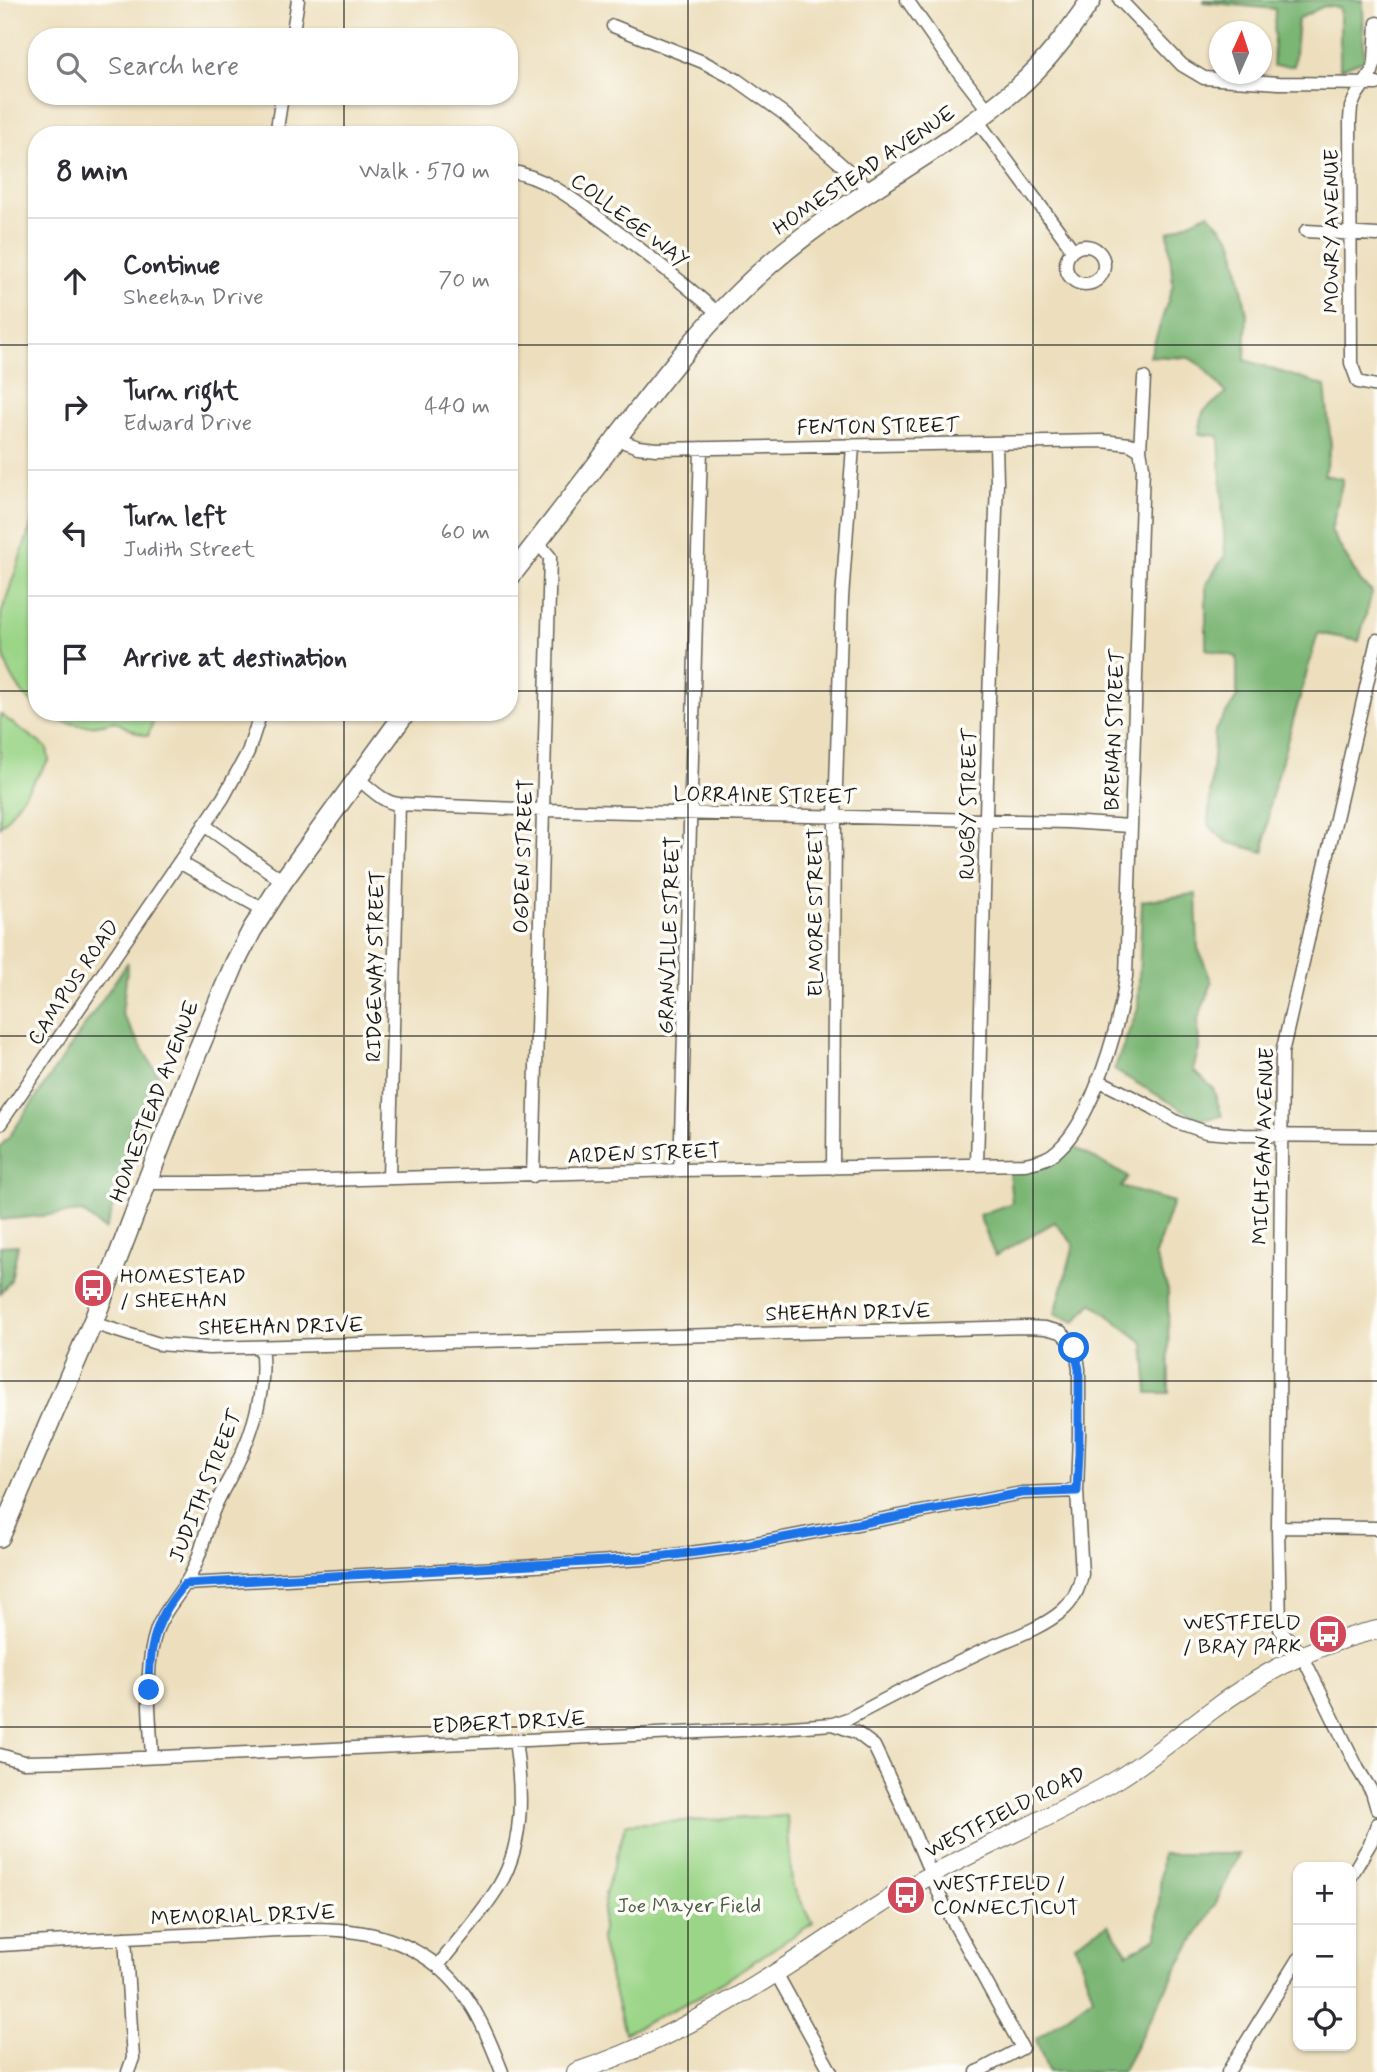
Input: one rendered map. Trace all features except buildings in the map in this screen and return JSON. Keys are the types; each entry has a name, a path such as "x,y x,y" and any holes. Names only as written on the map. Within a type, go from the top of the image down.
{"main road":[{"name":"HOMESTEAD AVENUE","path":"518,566 674,365 747,284 792,245 869,189 983,116 1039,67 1091,0"},
{"name":"HOMESTEAD AVENUE","path":"0,1537 92,1323 235,963 283,881 399,721"},
{"name":"WESTFIELD ROAD","path":"576,2072 615,2066 776,1973 871,1910 932,1874 1118,1779 1234,1694 1277,1667 1349,1637 1377,1630"}],"street":[{"path":"293,28 298,0"},
{"path":"907,0 1073,250"},
{"path":"1120,0 1182,65 1204,78 1371,84"},
{"name":"MOWRY AVENUE","path":"1377,23 1371,84 1356,96 1351,107 1350,120 1351,363 1358,381 1377,386"},
{"path":"613,26 712,66 737,80 783,113 869,189"},
{"path":"277,126 281,105"},
{"name":"COLLEGE WAY","path":"518,174 536,178 576,201 662,265 719,314"},
{"path":"1306,231 1377,235"},
{"name":"BRENAN STREET","path":"1098,1080 1117,1025 1126,976 1143,467 1140,450 1143,378"},
{"name":"FENTON STREET","path":"616,439 638,447 656,449 1116,441 1130,444 1140,450"},
{"name":"RUGBY STREET","path":"977,1164 995,580 996,444"},
{"name":"ELMORE STREET","path":"833,1168 835,816 842,598 853,446"},
{"name":"GRANVILLE STREET","path":"680,1170 701,448"},
{"name":"OGDEN STREET","path":"533,1176 550,557 537,542"},
{"name":"MICHIGAN AVENUE","path":"1377,640 1282,1053 1278,1527 1280,1629 1301,1655 1377,1806"},
{"name":"CAMPUS ROAD","path":"0,1124 239,771 258,721"},
{"path":"357,778 393,804 399,804"},
{"name":"LORRAINE STREET","path":"399,804 1067,822 1130,826"},
{"name":"RIDGEWAY STREET","path":"389,1178 399,804"},
{"path":"204,825 283,881"},
{"path":"179,862 264,910"},
{"path":"1098,1080 1177,1122 1198,1130 1223,1135 1377,1136"},
{"name":"ARDEN STREET","path":"146,1183 1025,1164 1043,1160 1065,1143 1084,1113 1098,1080"},
{"name":"SHEEHAN DRIVE","path":"92,1323 171,1346 209,1348 1027,1327 1061,1332 1070,1341 1079,1369 1077,1491 1082,1574 1070,1604 1040,1625 989,1647 850,1718 833,1724"},
{"name":"JUDITH STREET","path":"152,1757 149,1690 153,1643 165,1612 191,1575 214,1510 249,1434 264,1370 261,1347"},
{"path":"185,1584 642,1559 742,1546 1022,1493 1077,1491"},
{"path":"1278,1527 1377,1528"},
{"name":"EDBERT DRIVE","path":"0,1755 24,1762 774,1729 833,1724 858,1733 874,1746 944,1905 1022,2048 977,2072"},
{"path":"438,1966 490,1899 510,1863 519,1812 519,1773 515,1741"},
{"path":"1356,1868 1371,1842 1377,1824"},
{"name":"MEMORIAL DRIVE","path":"0,1945 285,1930 348,1931 375,1935 419,1953 457,1983 485,2030 502,2072"},
{"path":"125,1938 133,2058 128,2072"},
{"path":"1228,2072 1293,1967"},
{"path":"776,1973 831,2072"}],"green space":[{"path":"1204,0 1363,0 1364,60 1340,69 1340,8 1324,6 1298,19 1294,66 1273,66 1275,9"},
{"path":"1209,213 1233,241 1247,314 1245,360 1325,386 1331,446 1324,475 1343,479 1331,531 1361,582 1372,592 1359,641 1318,633 1270,802 1264,852 1227,842 1208,825 1215,730 1237,697 1237,657 1206,649 1206,584 1225,555 1219,436 1199,434 1203,412 1226,393 1202,366 1189,358 1150,356 1173,285 1168,232"},
{"path":"28,534 28,698 18,687 7,666 2,642 1,614"},
{"path":"0,714 47,748 49,760 0,826"},
{"path":"64,721 114,721 96,725 78,725"},
{"path":"114,721 153,721 148,736"},
{"path":"1196,894 1198,948 1212,983 1198,1019 1199,1049 1193,1070 1213,1088 1222,1116 1201,1120 1114,1070 1138,1008 1142,901"},
{"path":"128,962 122,1014 161,1080 105,1230 82,1212 0,1220 0,1147"},
{"path":"1074,1147 1128,1177 1121,1187 1173,1202 1155,1255 1168,1290 1169,1393 1148,1393 1144,1343 1092,1303 1075,1322 1055,1314 1074,1245 1055,1222 995,1256 979,1215 1012,1203 1009,1171 1044,1166"},
{"path":"18,1245 11,1280 0,1293 0,1246"},
{"name":"Joe Mayer Field","path":"787,1816 792,1885 813,1923 701,1996 625,2033 601,1941 605,1894 626,1824"},
{"path":"1162,1854 1239,1854 1217,1901 1181,1961 1122,2072 1048,2072 1036,2039 1093,1997 1075,1944 1108,1924 1128,1954 1157,1938"}],"place":[{"name":"HOMESTEAD / SHEEHAN","path":"93,1288"},
{"name":"WESTFIELD / BRAY PARK","path":"1328,1634"},
{"name":"WESTFIELD / CONNECTICUT","path":"906,1895"}],"route":[{"path":"149,1690 151,1656 157,1629 173,1599 185,1584 642,1559 729,1548 1022,1493 1077,1491 1079,1369 1074,1348"}]}
